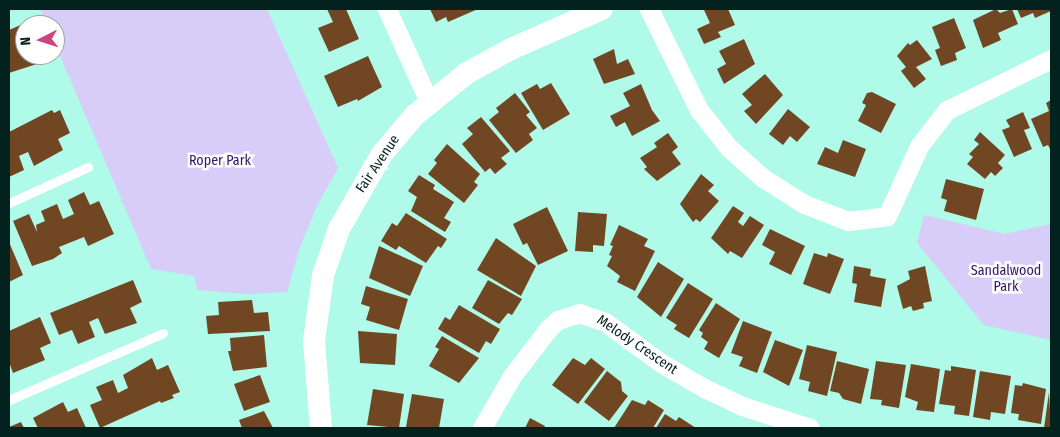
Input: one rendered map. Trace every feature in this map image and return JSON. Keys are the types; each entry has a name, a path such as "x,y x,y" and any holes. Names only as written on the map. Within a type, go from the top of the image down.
{"street":[{"path":"388,9 428,102"},
{"name":"Fair Avenue","path":"321,428 314,362 315,318 331,249 377,162 403,128 428,102 492,58 602,9"},
{"path":"649,9 698,110 729,148 763,178 804,204 848,221 887,216 919,146 947,110 1051,59"},
{"name":"Melody Crescent","path":"482,428 512,376 549,328 558,320 579,313 606,322 661,363 704,388 742,406 810,428"}],"lane":[{"path":"9,203 88,167"},
{"path":"9,400 163,333"}],"green space":[{"name":"Roper Park","path":"40,9 267,9 338,168 317,206 300,247 287,292 247,294 197,290 194,276 151,269 64,65 65,15 43,15"},
{"name":"Sandalwood Park","path":"924,215 1005,234 1051,224 1051,340 984,325 917,243"}],"building":[{"path":"327,9 346,9 359,39 329,52 318,28 333,22"},
{"path":"430,9 478,9 448,22 446,17 436,22"},
{"path":"728,9 735,25 718,32 721,37 704,44 697,29 710,23 704,10"},
{"path":"996,9 1000,13 1012,9 1018,24 998,33 1001,40 983,48 973,20"},
{"path":"1017,9 1051,9 1051,11 1035,18 1033,13 1021,18"},
{"path":"954,18 966,48 955,53 957,60 941,66 935,50 940,48 932,27"},
{"path":"15,27 15,65 34,65 9,73 9,30"},
{"path":"744,39 755,64 724,84 717,69 726,64 719,51"},
{"path":"917,40 932,59 916,67 926,79 914,88 901,71 906,67 897,56 908,43 910,45"},
{"path":"614,49 617,64 628,59 635,74 604,84 593,59"},
{"path":"368,56 382,87 358,101 357,99 338,107 324,76"},
{"path":"765,74 783,95 756,124 744,111 752,105 742,94"},
{"path":"551,83 570,114 543,130 521,93 537,84 540,89"},
{"path":"641,84 652,110 660,121 632,136 625,122 616,127 610,116 630,106 623,93"},
{"path":"872,92 896,104 881,133 858,121 866,105 862,103 867,93"},
{"path":"515,93 530,112 526,115 537,128 529,134 533,140 516,153 489,120 499,112 496,108"},
{"path":"1051,100 1050,149 1048,145 1043,147 1031,119 1049,111 1046,103"},
{"path":"788,109 810,127 797,142 790,136 783,145 769,134"},
{"path":"52,110 54,113 60,110 70,133 58,139 63,150 34,166 28,152 19,156 24,170 9,177 9,132"},
{"path":"1023,112 1030,128 1024,130 1032,149 1014,157 1002,130 1010,127 1006,120"},
{"path":"481,117 510,151 501,158 507,164 495,174 490,168 485,172 462,144 473,134 467,128"},
{"path":"980,132 1005,155 998,163 1003,168 995,176 991,172 985,179 967,164 973,157 969,154 979,144 974,140"},
{"path":"668,133 678,147 672,152 681,164 657,181 644,169 647,167 640,158 657,147 654,143"},
{"path":"843,140 866,149 855,177 817,164 825,147 838,153"},
{"path":"447,144 480,174 474,182 478,185 464,203 428,174 437,163 434,160"},
{"path":"701,174 714,185 708,191 719,201 700,222 696,219 693,222 680,204"},
{"path":"419,175 435,185 433,189 454,202 444,218 451,222 445,232 411,211 417,197 408,191"},
{"path":"946,179 984,189 976,220 944,211 947,200 941,198"},
{"path":"84,192 90,205 99,201 114,234 88,246 84,237 59,247 62,253 53,259 32,266 13,221 29,214 37,232 36,225 45,221 41,211 57,204 63,219 74,214 68,200"},
{"path":"733,206 744,213 738,222 743,226 750,216 764,225 742,258 730,251 728,254 711,238"},
{"path":"547,207 568,251 538,265 527,243 523,245 513,224"},
{"path":"578,212 607,214 604,246 593,245 593,252 575,251"},
{"path":"406,213 447,239 441,248 438,246 426,263 399,246 396,250 381,241 392,223 397,226"},
{"path":"619,225 648,239 644,246 655,251 635,291 617,282 620,276 607,266 612,256 609,255 613,246 610,245"},
{"path":"770,229 805,246 791,275 769,264 775,252 762,245"},
{"path":"496,238 536,266 521,296 477,270"},
{"path":"9,242 23,275 9,282"},
{"path":"379,246 423,266 410,296 369,278"},
{"path":"814,253 827,257 828,253 844,259 830,294 803,284"},
{"path":"658,262 684,279 661,317 637,297"},
{"path":"854,266 871,269 870,276 886,279 881,307 854,302 857,284 852,283"},
{"path":"925,266 932,301 923,303 924,308 913,311 911,306 903,309 897,286 910,279 908,271"},
{"path":"133,280 142,302 130,308 137,323 105,334 98,318 89,322 95,337 78,344 72,330 59,335 50,313"},
{"path":"488,280 522,299 512,315 508,313 499,324 472,308"},
{"path":"688,283 713,299 689,338 674,329 677,325 666,318"},
{"path":"366,286 408,299 399,330 366,320 370,307 361,304"},
{"path":"252,300 254,313 268,312 270,331 208,334 206,316 219,315 218,302"},
{"path":"716,303 740,319 719,358 704,349 708,342 701,337 703,333 699,330"},
{"path":"459,305 500,329 491,344 486,341 479,353 438,329 445,317 450,320"},
{"path":"40,317 51,343 40,348 45,360 13,373 9,362 9,331"},
{"path":"743,321 772,332 757,373 739,366 743,357 731,353"},
{"path":"358,331 397,334 395,365 360,363"},
{"path":"264,335 267,367 233,371 228,351 231,351 230,338"},
{"path":"442,336 479,358 459,383 429,366 439,349 435,347"},
{"path":"775,340 803,350 789,386 763,372"},
{"path":"807,345 837,352 827,396 808,391 810,382 799,379"},
{"path":"152,358 157,370 168,365 180,392 172,395 174,398 161,403 160,401 100,428 90,405 102,400 96,387 113,380 118,393 128,388 123,375"},
{"path":"573,358 585,365 591,358 605,369 578,404 552,385"},
{"path":"837,361 869,369 861,404 843,399 839,393 830,391"},
{"path":"876,361 906,365 899,408 881,405 882,400 870,399"},
{"path":"911,364 940,369 934,412 916,410 918,402 905,397"},
{"path":"951,366 976,370 969,416 954,414 955,406 939,404 945,370 951,371"},
{"path":"607,371 621,382 622,391 628,396 609,421 584,402"},
{"path":"980,371 1011,376 1005,414 991,412 990,420 973,417"},
{"path":"260,375 270,402 244,411 234,384"},
{"path":"1023,383 1046,389 1041,424 1018,420 1019,414 1011,413 1015,385 1022,386"},
{"path":"373,389 404,394 399,428 367,425"},
{"path":"1049,392 1051,428 1044,428"},
{"path":"412,394 444,399 439,428 406,427"},
{"path":"632,400 645,405 648,400 664,410 653,428 614,428"},
{"path":"63,402 68,412 77,408 86,428 38,428 33,418"},
{"path":"264,411 273,428 242,428 239,420"},
{"path":"665,414 676,421 679,417 696,428 656,428"},
{"path":"530,418 545,426 544,428 525,428"},
{"path":"21,422 24,428 9,428 9,427"}]}
